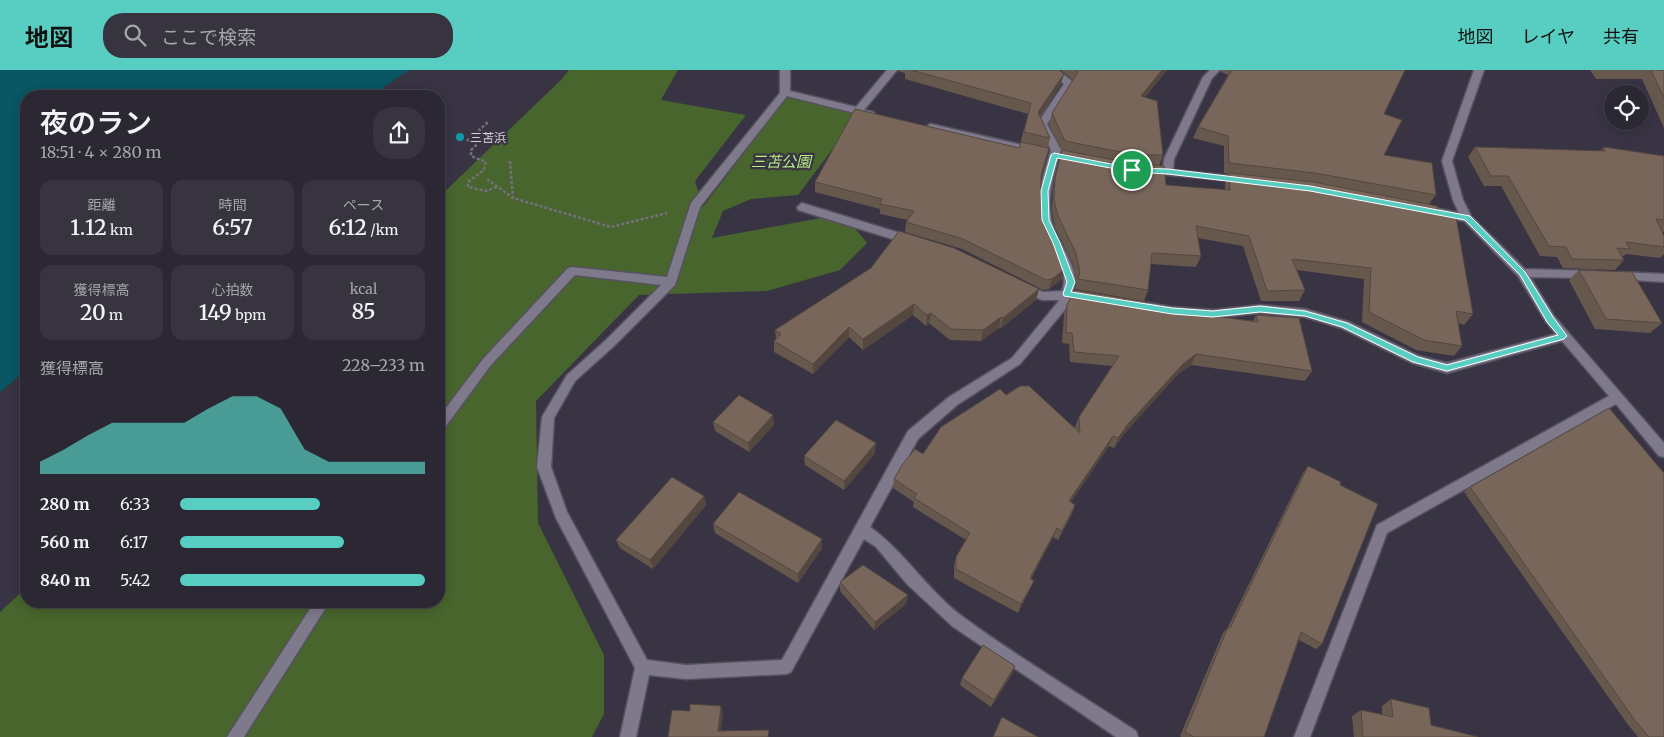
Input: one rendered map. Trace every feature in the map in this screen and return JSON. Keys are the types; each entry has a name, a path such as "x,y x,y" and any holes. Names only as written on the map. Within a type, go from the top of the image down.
{"street":[{"path":"628,737 643,667 562,514 544,467 548,417 571,378 610,343 670,282 695,206 785,93 785,70"},
{"path":"858,111 892,70"},
{"path":"643,667 686,672 786,667 913,435 953,401 1016,361 1063,304 1071,282 1057,243 1046,220 1044,191 1059,156 1042,124 1069,83 1052,70"},
{"path":"1168,172 1170,159 1208,77 1215,70"},
{"path":"1479,70 1447,161 1458,200 1467,218 1522,273 1550,320 1664,452"},
{"path":"785,93 877,115"},
{"path":"924,126 1059,156"},
{"path":"1141,170 1253,182"},
{"path":"802,207 926,245"},
{"path":"1412,208 1467,218"},
{"path":"445,418 487,362 572,271 670,282"},
{"path":"1522,273 1664,278"},
{"path":"1016,284 1042,296 1066,294 1086,298"},
{"path":"1114,302 1172,311 1213,314 1260,309 1305,313 1344,325 1416,360 1447,368 1564,336"},
{"path":"1302,737 1382,529 1616,398"},
{"path":"860,529 881,543 912,579 957,621 1130,737"},
{"path":"235,737 318,608"}],"path":[{"path":"467,141 488,122"},
{"path":"479,131 488,134 471,150 471,156 486,162 484,170 468,182 468,187 486,191 498,187"},
{"path":"510,161 513,198"},
{"path":"488,178 513,198 611,227 695,206"}],"green space":[{"name":"三苫公園","path":"569,70 678,70 661,100 746,115 695,181 703,207 787,96 859,114 798,195 751,199 723,211 712,238 843,214 867,243 840,270 767,291 639,295 536,401 538,523 604,655 604,714 592,737 0,737 0,612 20,594 20,608 445,608 445,191 561,80"}],"water":[{"path":"0,70 409,70 380,90 20,90 20,375 0,392"}],"building":[{"path":"911,70 1059,70 1064,74 1038,112 1050,138 1024,132 1031,103"},
{"path":"1076,70 1162,70 1141,96 1157,101 1163,155 1136,155 1065,141 1052,113 1078,72"},
{"path":"1232,70 1405,70 1384,114 1402,120 1384,155 1432,163 1436,195 1315,173 1229,163 1228,136 1198,127"},
{"path":"1651,70 1664,70 1664,98"},
{"path":"855,109 1019,148 1021,142 1049,148 1041,176 1041,199 1044,217 1061,254 1065,269 1052,279 1046,280 963,239 906,222 914,211 880,204 882,199 815,182"},
{"path":"1475,147 1605,151 1604,147 1664,156 1664,220 1656,219 1664,236 1664,247 1626,242 1630,249 1617,248 1624,260 1572,259 1566,247 1549,246 1508,176 1491,176"},
{"path":"1062,150 1135,164 1164,166 1166,185 1230,190 1229,173 1314,182 1437,206 1438,214 1456,217 1473,314 1456,311 1462,346 1424,340 1369,312 1371,268 1292,259 1305,290 1267,291 1249,236 1196,226 1201,256 1152,253 1148,290 1078,279 1080,272 1076,253 1058,216 1054,200 1055,178"},
{"path":"899,231 954,248 1039,289 1003,318 1001,317 983,330 951,329 931,313 927,315 914,304 863,339 849,327 813,364 774,341 781,334 775,330 871,268"},
{"path":"1579,270 1632,272 1662,323 1606,319"},
{"path":"1075,290 1147,302 1146,307 1258,322 1256,315 1299,318 1312,371 1196,354 1183,364 1128,424 1118,438 1113,436 1069,501 1075,505 1062,531 1057,528 1030,578 1034,581 1021,604 956,569 956,557 970,533 914,498 917,494 894,479 915,449 923,454 941,427 1000,389 1006,395 1020,386 1029,386 1080,433 1079,417 1119,356 1074,352 1072,333 1066,333 1067,304"},
{"path":"739,395 773,415 748,443 713,422"},
{"path":"1609,408 1664,473 1664,737 1649,737 1634,719 1470,487"},
{"path":"836,420 876,443 844,481 804,456"},
{"path":"1308,466 1341,482 1340,485 1378,504 1322,644 1301,632 1264,737 1194,737 1185,732 1228,627 1230,628"},
{"path":"672,477 704,496 650,560 616,540"},
{"path":"739,492 822,539 798,574 713,524"},
{"path":"863,565 908,595 875,622 840,582"},
{"path":"983,645 1015,666 994,700 962,678"},
{"path":"1391,699 1429,708 1431,725 1478,737 1363,737 1361,710 1393,717"},
{"path":"690,704 721,706 718,731 769,730 768,737 668,737 672,710 690,711"},
{"path":"1002,717 1038,737 993,737"}],"place":[{"name":"三苫浜","path":"460,137"}],"route":[{"path":"1054,155 1132,170 1168,172 1310,188 1467,218 1522,273 1550,320 1564,336 1447,368 1416,360 1344,325 1305,313 1260,309 1213,314 1172,311 1066,294 1071,282 1057,243 1046,220 1044,191 1054,155"}]}
